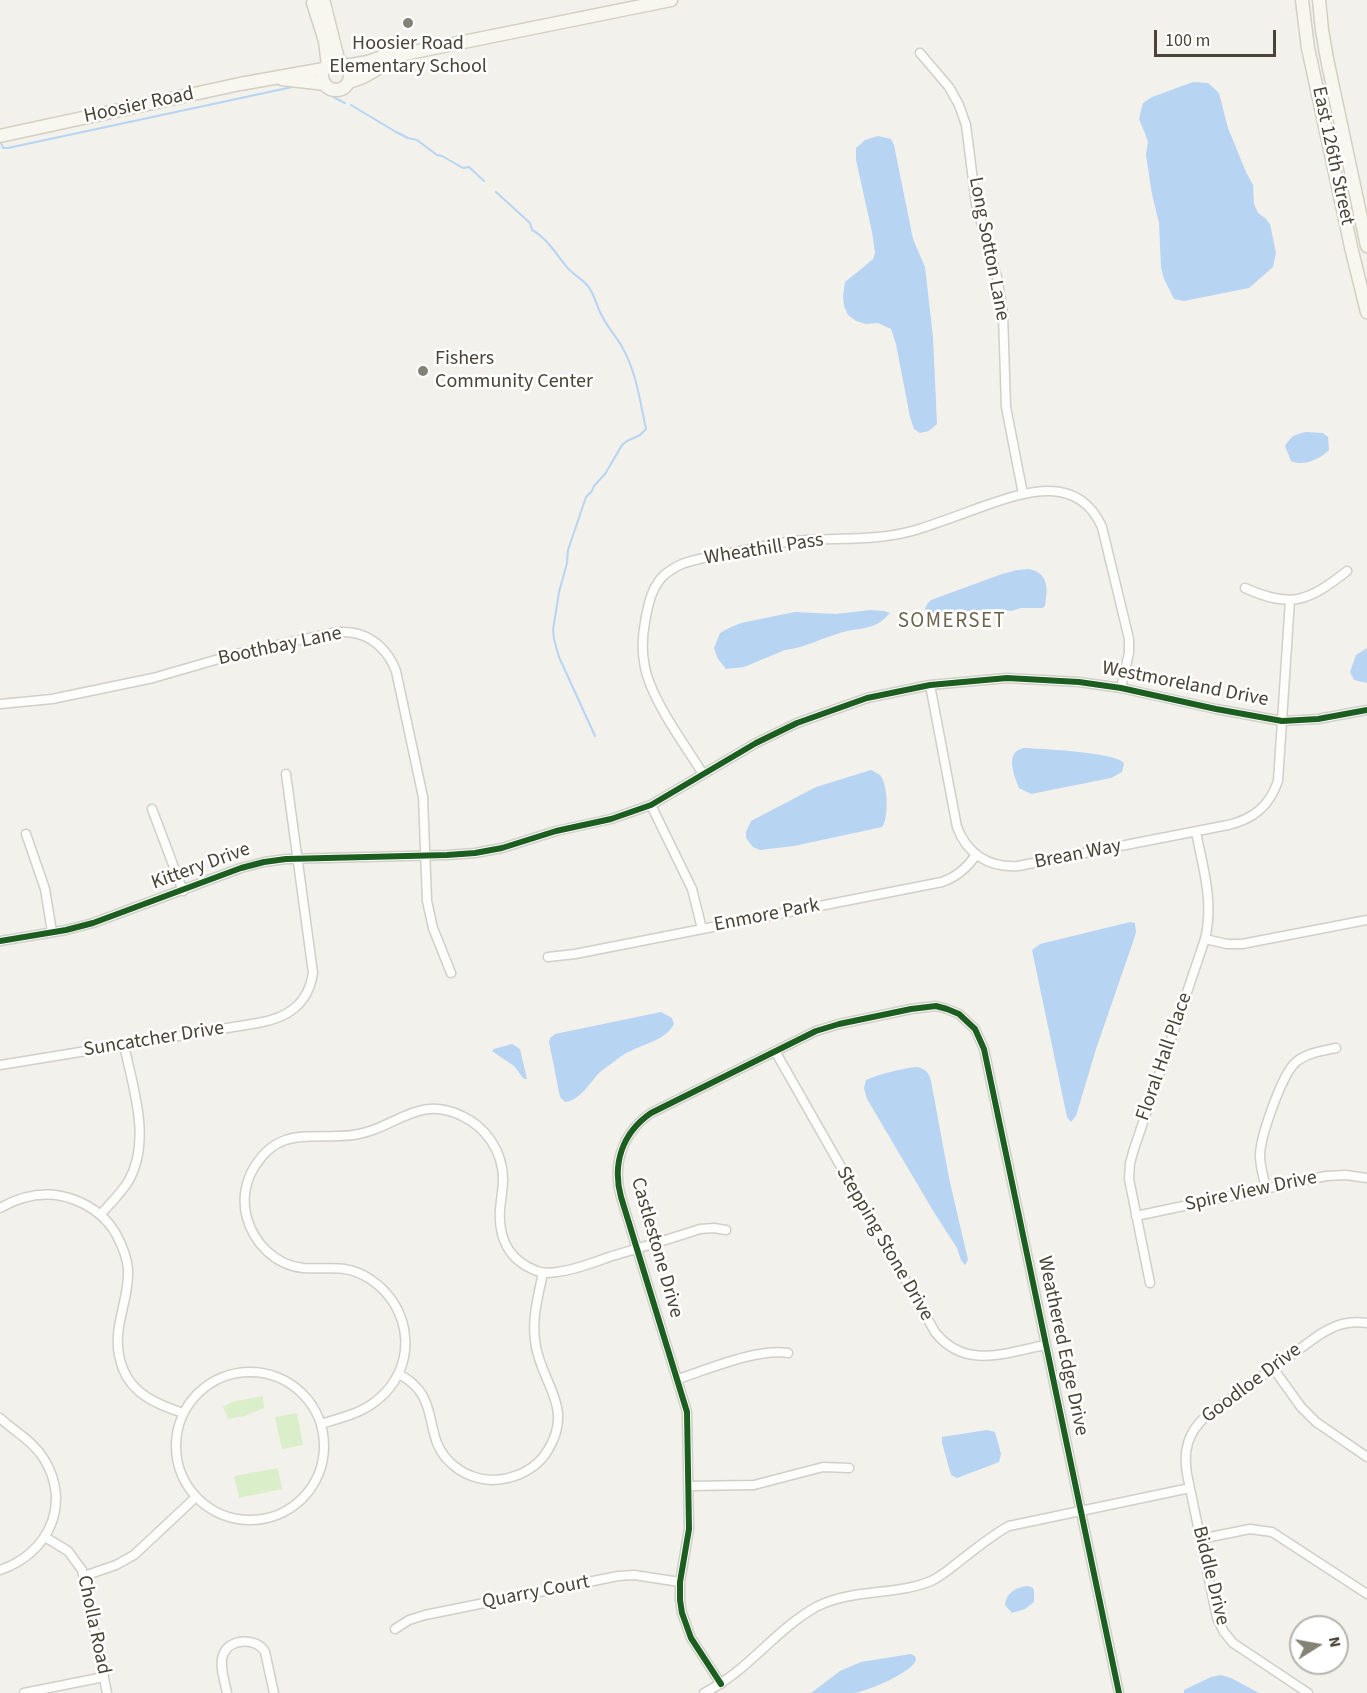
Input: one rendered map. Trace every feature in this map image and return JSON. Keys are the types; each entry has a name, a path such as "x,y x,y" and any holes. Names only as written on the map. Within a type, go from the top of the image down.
{"street":[{"path":"314,0 313,3 334,66"},
{"path":"322,0 334,66"},
{"name":"Hoosier Road","path":"0,136 231,86 334,66 368,62 390,54 399,55 671,0"},
{"name":"East 126th Street","path":"1302,0 1311,58 1367,312"},
{"name":"East 126th Street","path":"1318,0 1327,58 1367,246"},
{"name":"Long Sotton Lane","path":"920,53 949,87 966,125 976,204 997,278 1003,314 1006,407 1023,494"},
{"name":"Hoosier Road","path":"349,81 363,77 399,55"},
{"path":"334,66 349,71 349,81 345,87 337,90 329,88 322,75 334,66"},
{"name":"Hoosier Road","path":"279,78 288,81 325,84"},
{"name":"Wheathill Pass","path":"703,774 649,682 644,663 642,640 646,615 654,590 665,574 688,562 784,543 873,538 904,533 1023,494 1057,491 1079,499 1094,512 1102,527 1129,646 1121,688"},
{"path":"1245,588 1267,597 1290,600 1305,598 1315,594 1347,571"},
{"name":"Brean Way","path":"976,855 1000,866 1018,866 1196,832 1244,820 1258,813 1269,802 1278,781 1290,600"},
{"name":"Boothbay Lane","path":"0,704 52,699 142,680 236,654 324,634 344,632 362,635 373,640 383,648 396,671 423,797 425,890 437,937 452,974"},
{"name":"Westmoreland Drive","path":"491,851 556,831 623,816 651,805 770,736 811,718 867,698 930,685 1017,678 1078,682 1121,688 1282,721 1318,719 1367,710"},
{"path":"930,685 957,827 964,841 976,855"},
{"path":"286,774 298,858"},
{"path":"651,805 689,882 702,929"},
{"path":"152,809 183,891"},
{"name":"Floral Hall Place","path":"1150,1283 1129,1179 1132,1156 1209,926 1209,902 1196,832"},
{"path":"26,834 45,889 52,933"},
{"name":"Kittery Drive","path":"0,941 80,927 250,865 278,859 462,855 491,851"},
{"name":"Enmore Park","path":"548,957 575,954 942,882 959,874 976,855"},
{"name":"Suncatcher Drive","path":"0,1065 272,1020 290,1012 308,990 313,973 298,858"},
{"path":"1205,939 1227,944 1242,944 1367,920"},
{"name":"Castlestone Drive","path":"721,1684 688,1633 681,1606 680,1582 689,1529 688,1420 678,1379 617,1180 620,1155 628,1135 639,1122 657,1109 829,1027 933,1006 959,1014"},
{"name":"Weathered Edge Drive","path":"959,1014 975,1029 984,1049 1119,1693"},
{"path":"101,1214 127,1182 139,1150 139,1121 124,1045"},
{"path":"1266,1189 1260,1161 1261,1148 1283,1078 1293,1064 1304,1057 1336,1048"},
{"name":"Stepping Stone Drive","path":"775,1051 929,1322 943,1342 956,1351 977,1356 1045,1345"},
{"path":"321,1424 348,1416 373,1404 387,1390 399,1374 405,1349 404,1330 397,1308 385,1292 369,1278 350,1270 331,1267 304,1268 285,1263 267,1252 254,1235 246,1217 245,1190 255,1165 275,1145 305,1135 337,1136 363,1133 424,1109 442,1109 462,1116 482,1130 498,1154 503,1179 500,1224 508,1250 522,1264 543,1273 568,1270 700,1229 726,1230"},
{"name":"Spire View Drive","path":"1136,1216 1336,1175 1367,1178"},
{"path":"0,1208 41,1194 55,1195 82,1203 101,1214 122,1244 127,1264 126,1291 117,1334 123,1370 140,1393 183,1413"},
{"path":"399,1374 411,1381 423,1396 429,1410 436,1443 453,1465 468,1475 490,1481 514,1477 531,1468 549,1449 556,1433 558,1419 555,1395 540,1364 535,1343 535,1316 543,1273"},
{"name":"Goodloe Drive","path":"1190,1488 1185,1452 1192,1431 1211,1412 1331,1328 1352,1322 1367,1323"},
{"path":"678,1379 759,1354 788,1353"},
{"path":"1273,1368 1301,1407 1316,1422 1367,1457"},
{"path":"255,1372 277,1377 296,1388 312,1405 321,1424 324,1444 320,1470 309,1492 290,1509 266,1519 241,1520 216,1512 196,1497 184,1480 177,1457 177,1433 183,1413 194,1397 212,1383 232,1374 255,1372"},
{"path":"0,1418 32,1444 44,1458 52,1474 55,1490 55,1505 45,1537 25,1558 0,1570"},
{"path":"689,1486 754,1485 823,1467 849,1468"},
{"path":"704,1693 731,1677 792,1624 819,1606 854,1595 917,1586 931,1581 989,1538 1010,1526 1190,1488"},
{"name":"Biddle Drive","path":"1190,1488 1217,1618 1224,1632 1233,1643 1308,1693"},
{"path":"84,1576 116,1565 134,1555 196,1497"},
{"path":"1200,1539 1250,1529 1272,1532 1367,1594"},
{"name":"Cholla Road","path":"45,1537 68,1551 78,1563 84,1576 107,1693"},
{"name":"Quarry Court","path":"395,1629 409,1620 425,1615 618,1576 634,1575 680,1582"},
{"path":"227,1693 222,1663 224,1653 231,1646 246,1641 255,1642 263,1648 274,1693"},
{"path":"24,1693 104,1677"}],"green space":[{"path":"263,1396 264,1408 244,1416 228,1419 223,1407 232,1402"},
{"path":"297,1413 303,1445 282,1449 275,1417"},
{"path":"278,1468 282,1489 239,1498 234,1476"}],"water":[{"path":"1193,82 1208,83 1219,93 1228,128 1253,185 1254,204 1258,213 1270,224 1276,253 1273,267 1249,288 1184,301 1174,299 1161,267 1159,223 1146,155 1148,141 1139,119 1143,103 1152,97"},
{"path":"878,136 891,139 894,145 913,239 925,267 933,337 937,424 929,431 920,433 914,429 910,417 891,329 878,323 866,324 856,321 848,315 844,306 845,282 873,259 875,253 856,160 856,148 865,140"},
{"path":"1306,432 1323,433 1328,437 1329,450 1311,461 1296,463 1291,461 1285,446 1294,436"},
{"path":"1029,569 1040,574 1046,583 1046,600 1042,608 936,613 929,613 925,609 931,600 1002,574"},
{"path":"870,610 890,613 877,624 785,650 744,667 726,669 718,659 714,648 720,633 741,623 795,612 836,614"},
{"path":"1367,648 1367,683 1354,680 1350,672 1356,655"},
{"path":"1024,748 1107,756 1124,763 1122,772 1111,778 1031,794 1019,788 1012,765 1014,754"},
{"path":"871,770 880,775 885,785 887,809 882,827 794,846 760,850 753,847 746,838 751,821 816,787"},
{"path":"1130,922 1135,923 1134,939 1096,1049 1076,1116 1071,1122 1067,1117 1032,950 1040,944"},
{"path":"661,1012 672,1018 674,1024 666,1034 621,1057 600,1072 584,1090 570,1101 565,1102 560,1097 550,1038 555,1034"},
{"path":"512,1044 520,1049 527,1079 524,1079 514,1066 492,1051"},
{"path":"917,1067 927,1072 931,1081 949,1178 968,1260 965,1265 867,1099 864,1088 866,1080"},
{"path":"987,1430 995,1432 1001,1454 999,1462 957,1478 951,1475 942,1437"},
{"path":"1027,1586 1034,1590 1034,1602 1025,1609 1012,1613 1005,1605 1008,1597 1015,1589"},
{"path":"911,1654 916,1660 907,1670 868,1689 854,1693 811,1693 840,1671 861,1662"},
{"path":"1221,1675 1259,1693 1184,1693 1184,1690 1211,1677"}],"waterway":[{"path":"1,143 3,148 8,148 297,86"},
{"path":"326,89 335,98 345,103"},
{"path":"351,105 396,132 417,140 437,155 463,168 469,167 484,181"},
{"path":"496,192 530,223 532,230 547,242 568,269 589,288 603,318 626,355 637,386 646,429 622,445 605,474 586,497 568,550 559,592 553,630 554,639 559,657 595,736"}],"cycle path":[{"path":"0,941 93,923 241,868 264,862 286,859 475,853 611,819 651,805 756,743 797,723 867,698 930,685 1007,678 1079,682 1121,688 1282,721 1318,719 1367,710"},
{"path":"721,1684 691,1638 682,1613 680,1582 689,1529 687,1412 621,1197 618,1173 622,1150 633,1130 651,1113 816,1031 839,1024 936,1006 959,1014 975,1029 984,1049 1119,1693"}],"place":[{"name":"Hoosier Road Elementary School","path":"408,23"},
{"name":"Fishers Community Center","path":"423,371"}],"district":[{"name":"SOMERSET","path":"952,622"}]}
